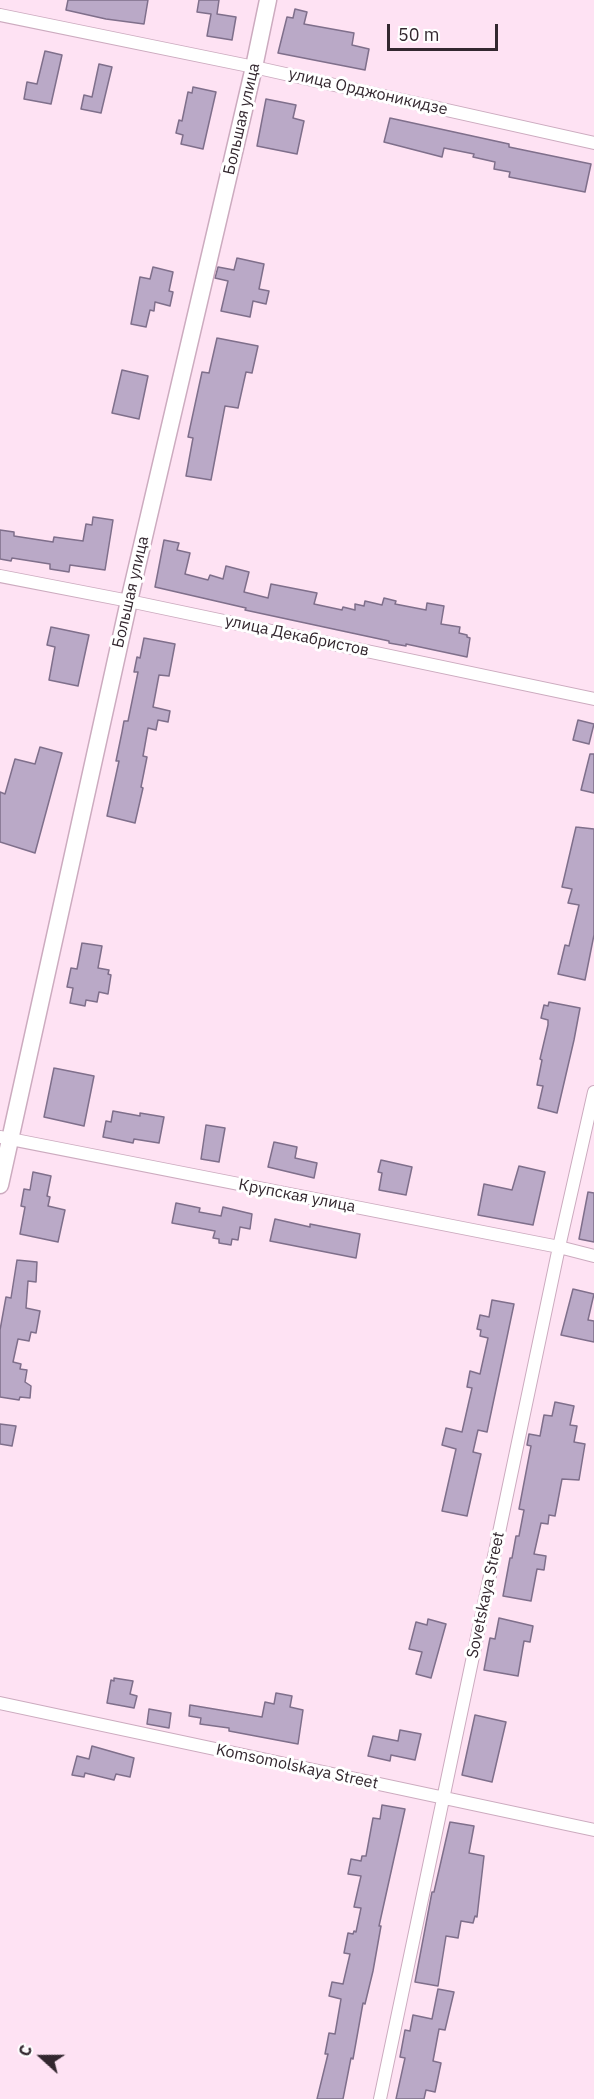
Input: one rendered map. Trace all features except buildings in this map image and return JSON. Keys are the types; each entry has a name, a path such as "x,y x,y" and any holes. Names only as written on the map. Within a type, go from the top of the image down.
{"street":[{"name":"Большая улица","path":"0,1185 5,1138 268,0"},
{"name":"улица Орджоникидзе","path":"0,15 254,67 594,143"},
{"name":"улица Декабристов","path":"0,576 594,699"},
{"name":"Sovetskaya Street","path":"380,2099 559,1247 594,1092"},
{"name":"Крупская улица","path":"5,1138 559,1247 594,1256"},
{"name":"Komsomolskaya Street","path":"0,1703 594,1830"}]}
